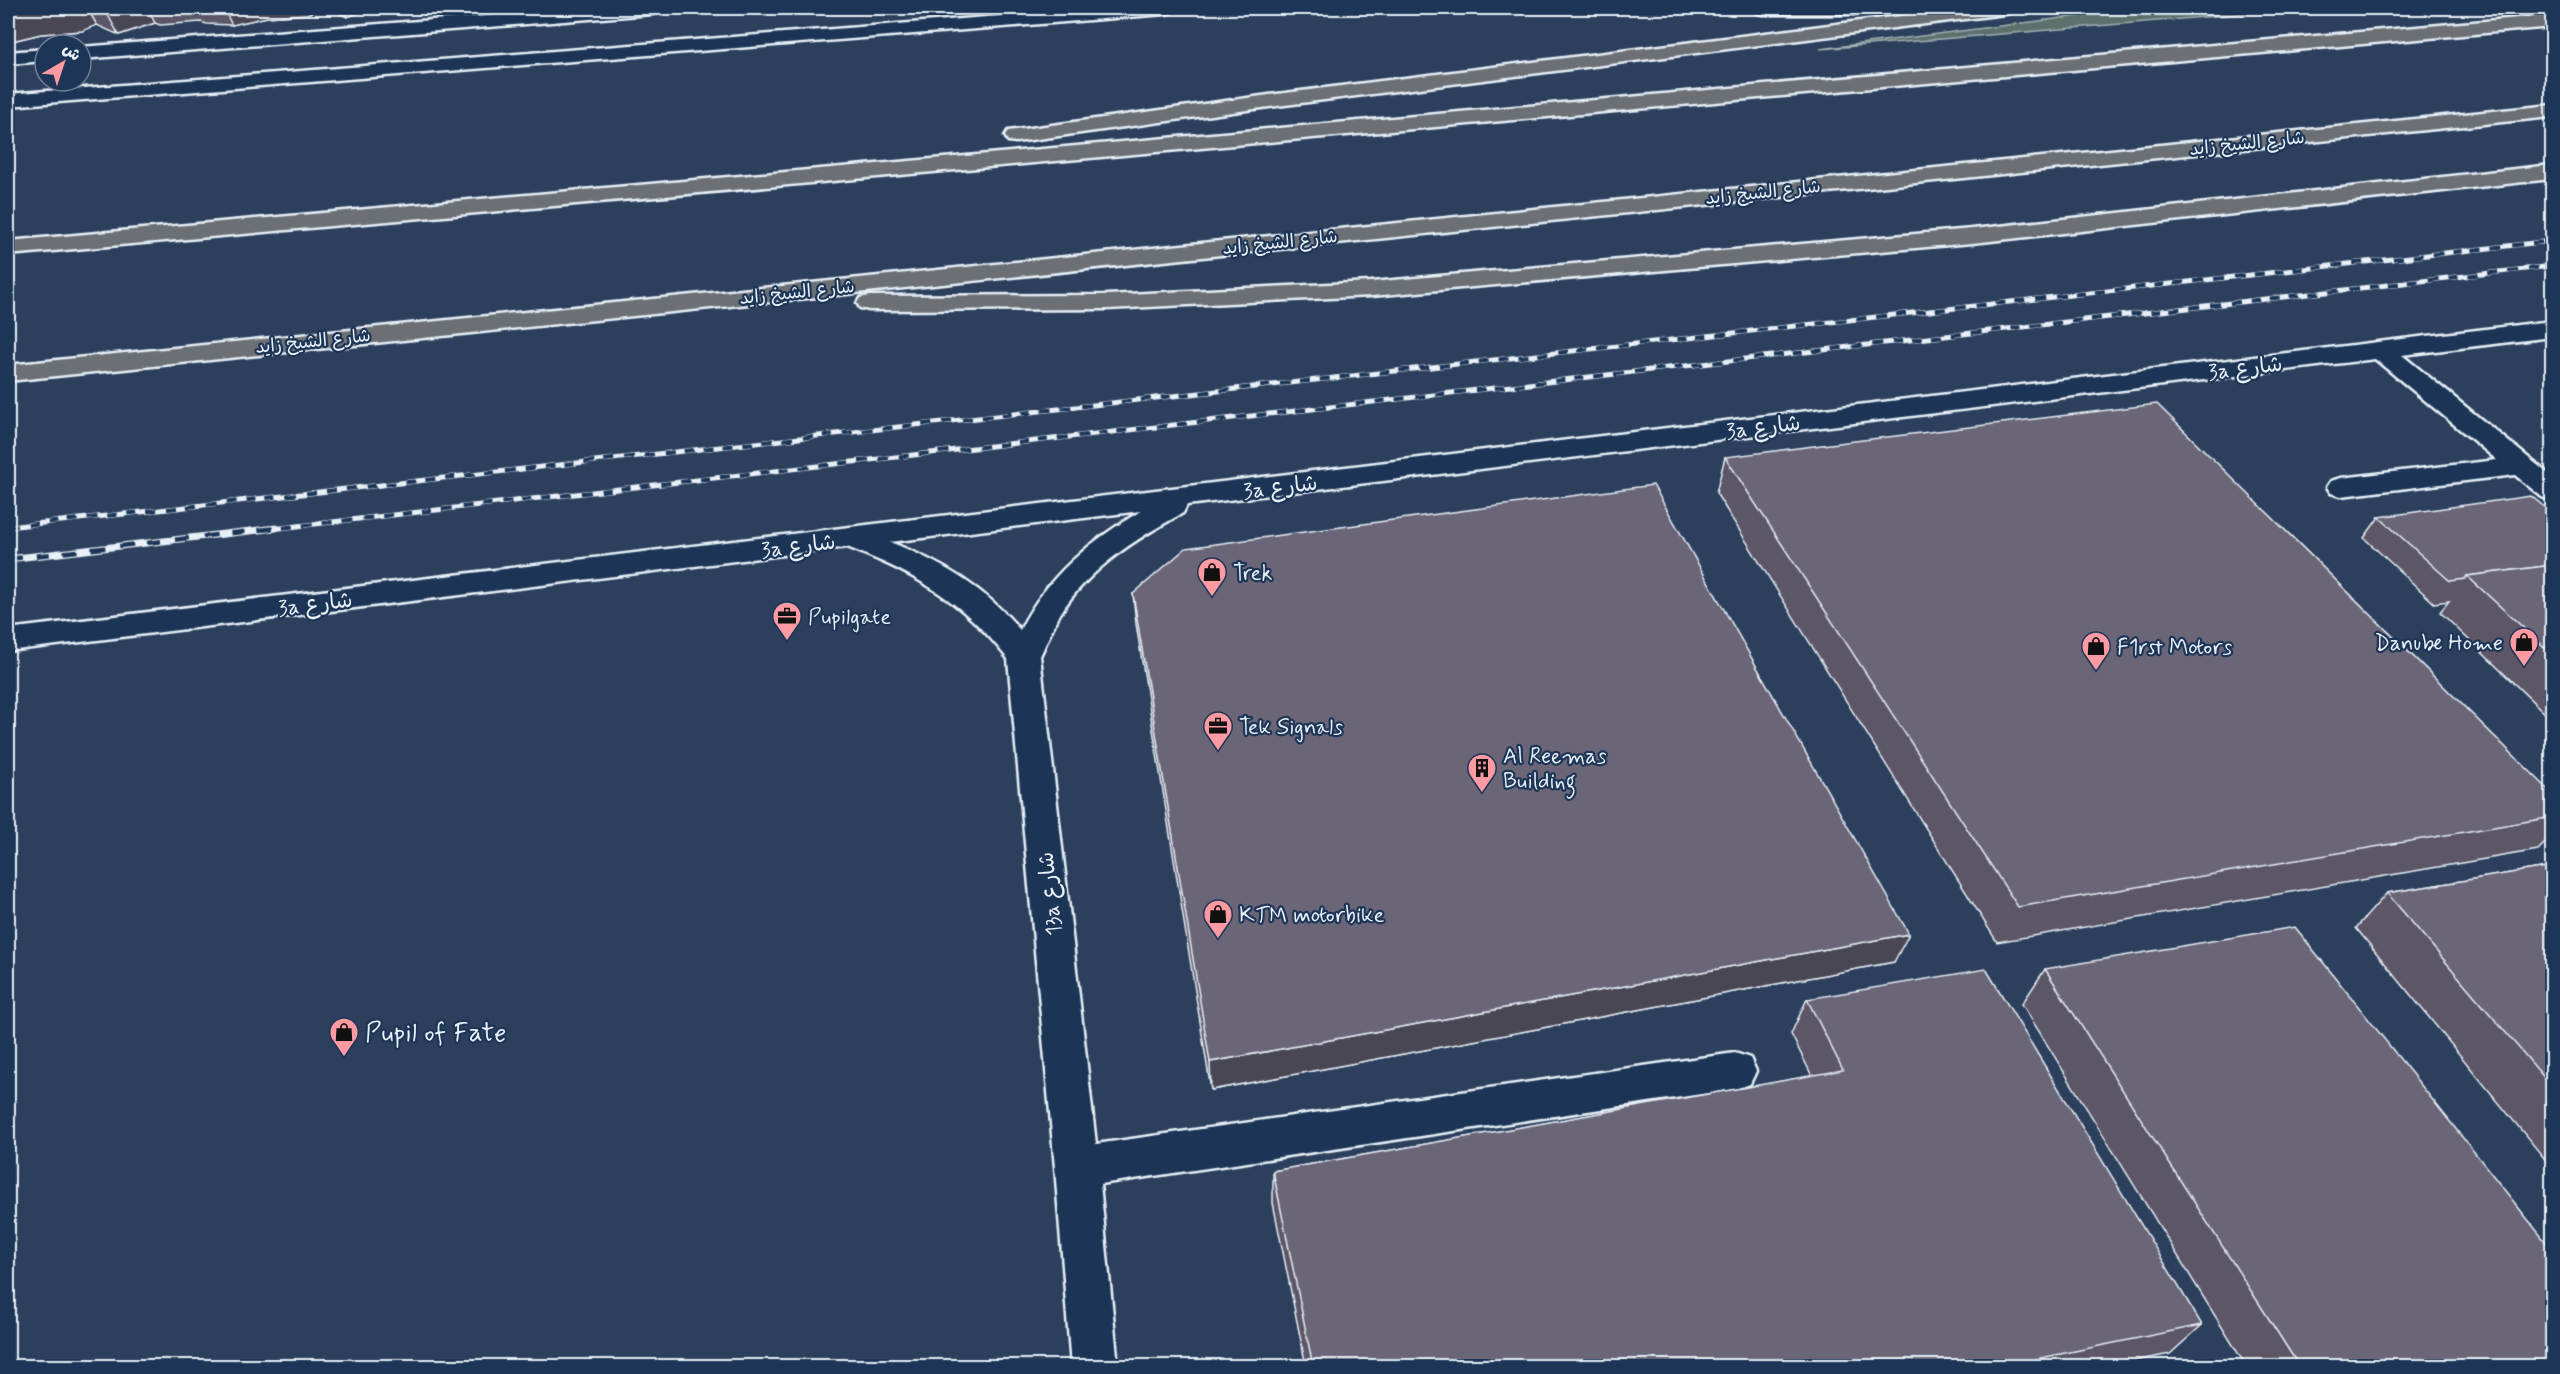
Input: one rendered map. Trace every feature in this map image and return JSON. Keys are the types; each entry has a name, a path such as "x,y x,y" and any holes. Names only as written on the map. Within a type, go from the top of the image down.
{"highway":[{"path":"1762,8 1876,8"},
{"path":"719,183 990,140 1258,103 2005,8"},
{"path":"8,248 2553,21"},
{"name":"شارع الشيخ زايد","path":"8,372 2553,111"},
{"path":"711,301 1107,302 1371,290 1960,237 2553,172"},
{"path":"2422,185 2553,192"}],"street":[{"path":"93,52 652,8"},
{"path":"954,8 1006,20"},
{"path":"8,99 1129,9 1165,8"},
{"path":"8,58 33,56"},
{"name":"3a شارع","path":"8,640 2553,329"},
{"path":"2380,350 2553,491"},
{"path":"2118,383 2143,408"},
{"path":"2341,487 2521,466"},
{"path":"851,538 904,558 950,584 991,617 1024,656 1049,606 1087,562 1135,526 1190,497"},
{"name":"13a شارع","path":"1024,656 1077,1167 1095,1366"},
{"path":"1077,1167 1735,1071"}],"green space":[{"path":"2140,8 2314,8 1820,49"}],"building":[{"name":"F1rst Motors","path":"2157,404 2553,794 2553,817 2018,907 1725,457"},
{"name":"Al Reemas Building","path":"1653,485 1909,934 1210,1062 1133,594 1186,548"},
{"path":"2531,496 2553,514 2553,565 2467,576 2465,579 2450,581 2379,517"},
{"path":"2553,565 2553,655 2467,576"},
{"path":"2553,866 2553,1088 2387,893"},
{"path":"2295,927 2553,1251 2553,1366 2299,1366 2045,969"},
{"path":"1986,969 2202,1325 2002,1366 1313,1366 1273,1171 1843,1070 1807,999"}],"railway":[{"path":"8,527 2552,241"},
{"path":"263,530 2552,266"},
{"path":"8,559 276,528"}],"place":[{"name":"Trek","path":"1212,598"},
{"name":"Pupilgate","path":"787,642"},
{"name":"Danube Home","path":"2524,668"},
{"name":"F1rst Motors","path":"2096,672"},
{"name":"Tek Signals","path":"1218,752"},
{"name":"Al Reemas Building","path":"1482,794"},
{"name":"KTM motorbike","path":"1218,940"},
{"name":"Pupil of Fate","path":"344,1058"}]}
